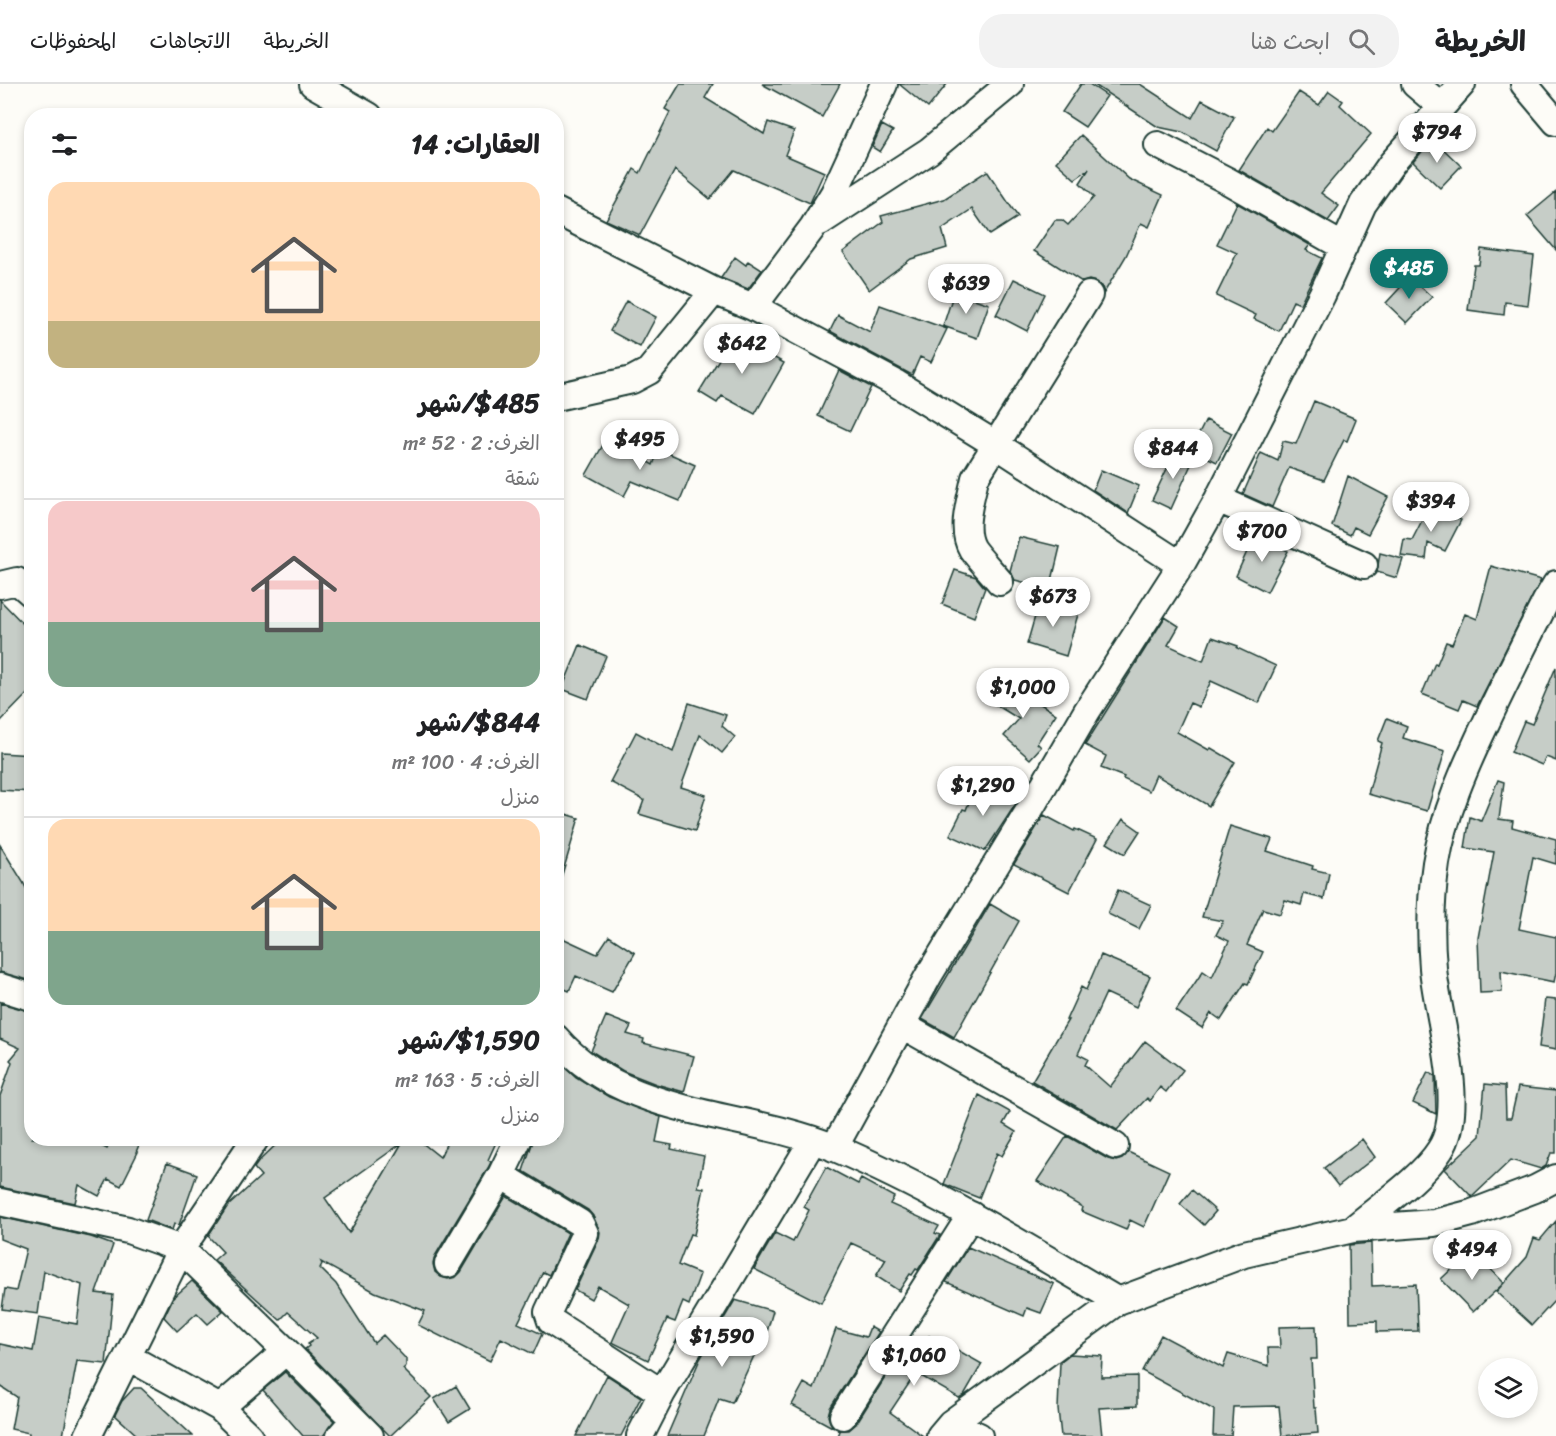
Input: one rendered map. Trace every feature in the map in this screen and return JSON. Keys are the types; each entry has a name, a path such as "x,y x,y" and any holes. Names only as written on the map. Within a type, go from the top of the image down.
{"street":[{"path":"313,84 355,108"},
{"path":"753,307 813,227 834,193 884,84"},
{"path":"813,227 928,151 1010,84"},
{"path":"1415,84 1442,107"},
{"path":"640,1436 662,1393 902,1025 929,975 1087,711 1181,565 1282,375 1364,204 1392,163 1462,84"},
{"path":"1524,84 1556,122"},
{"path":"1158,145 1228,181 1344,247"},
{"path":"564,215 714,291 753,307 897,384 995,444 1181,565"},
{"path":"564,395 632,380 649,371 714,291"},
{"path":"999,582 971,547 967,535 968,511 975,478 1089,294"},
{"path":"1218,499 1364,565"},
{"path":"1353,1229 1427,1167 1441,1150 1448,1135 1452,1113 1450,1079 1433,967 1432,917 1436,863 1445,824 1475,745 1540,611 1556,584"},
{"path":"0,987 24,994"},
{"path":"902,1025 1115,1146"},
{"path":"564,1050 591,1069 638,1093 667,1104 823,1144 886,1171 971,1215 1118,1301"},
{"path":"88,1436 181,1249 251,1146"},
{"path":"448,1264 501,1175 515,1146"},
{"path":"501,1175 580,1223 584,1229 583,1240 548,1312 551,1321 662,1393"},
{"path":"945,1429 1118,1301 1244,1254 1353,1229 1434,1223 1535,1189 1556,1178"},
{"path":"0,1202 128,1230 181,1249 286,1351 355,1430"},
{"path":"843,1416 971,1215"},
{"path":"220,1408 286,1351"},
{"path":"128,1357 220,1408 249,1436"},
{"path":"945,1429 979,1436"}],"building":[{"path":"680,84 713,84 705,98 764,134 768,122 794,131 785,155 824,172 810,203 734,170 710,199 675,170 640,235 606,220 634,169 640,173 670,112 665,109"},
{"path":"762,84 840,84 822,117"},
{"path":"899,84 947,84 928,108"},
{"path":"1081,84 1089,84 1107,96 1085,127 1062,112"},
{"path":"1093,84 1140,84 1192,118 1202,100 1234,117 1216,151 1182,132 1158,127"},
{"path":"1329,91 1343,101 1340,105 1371,134 1321,193 1339,206 1328,221 1239,170 1267,127 1272,131 1299,92 1319,105"},
{"path":"882,125 893,131 880,152 872,147"},
{"path":"1081,135 1129,179 1163,195 1149,227 1141,223 1126,256 1104,293 1102,287 1096,282 1089,280 1082,282 1034,251 1055,220 1062,220 1068,225 1094,197 1080,183 1089,169 1075,179 1056,162"},
{"path":"1433,139 1461,166 1440,188 1413,162"},
{"path":"987,171 1018,217 990,235 972,209 942,229 947,248 911,259 869,290 843,252 883,222 881,216 944,199"},
{"path":"1556,192 1556,250 1527,216"},
{"path":"1237,203 1310,245 1306,250 1322,258 1300,304 1293,301 1279,331 1254,319 1256,315 1216,296 1237,253 1217,244"},
{"path":"1481,249 1534,256 1528,305 1505,302 1504,315 1468,310 1474,265 1479,265"},
{"path":"735,257 746,265 748,261 762,270 748,289 721,278"},
{"path":"1410,277 1432,297 1407,323 1386,303"},
{"path":"1014,279 1045,294 1027,331 996,315"},
{"path":"954,292 989,304 977,338 943,326"},
{"path":"626,301 656,317 640,347 610,331"},
{"path":"880,305 947,329 931,362 920,357 912,375 830,331 838,315 870,332"},
{"path":"735,333 784,363 755,414 722,396 717,403 699,392"},
{"path":"839,370 871,387 850,431 818,416"},
{"path":"1314,401 1356,419 1347,441 1344,440 1324,480 1289,468 1272,507 1243,494 1261,453 1278,461 1283,441 1296,444"},
{"path":"1206,420 1232,433 1217,462 1191,450"},
{"path":"607,438 653,465 659,449 695,465 680,501 632,481 624,496 586,475"},
{"path":"1176,450 1194,458 1171,509 1152,500"},
{"path":"1101,470 1139,486 1128,513 1093,490"},
{"path":"1348,476 1388,497 1368,534 1354,527 1350,535 1332,526"},
{"path":"1432,501 1434,506 1461,520 1445,551 1428,543 1426,559 1401,556 1404,539 1412,540"},
{"path":"1255,534 1288,551 1267,592 1236,576"},
{"path":"1019,537 1060,547 1049,593 1026,587 1027,583 1015,580 1010,571"},
{"path":"1380,553 1403,559 1397,578 1377,572"},
{"path":"1491,566 1541,580 1477,706 1463,700 1459,709 1422,694 1446,642 1452,644 1465,614 1477,619"},
{"path":"955,570 976,577 985,588 974,617 942,604"},
{"path":"1040,599 1079,611 1066,656 1027,644"},
{"path":"0,600 24,625 24,697 0,722"},
{"path":"1165,617 1179,626 1168,645 1203,661 1212,637 1238,646 1237,648 1276,666 1259,703 1211,681 1199,707 1190,703 1177,732 1235,762 1209,806 1156,775 1149,791 1123,779 1124,777 1101,768 1106,756 1085,745"},
{"path":"580,645 606,656 588,699 564,690 564,684"},
{"path":"1556,667 1556,761 1546,757 1542,765 1511,752 1524,721 1532,724"},
{"path":"999,682 1029,700 1030,697 1056,714 1037,743 1041,747 1030,759 1004,736 1019,719 988,700"},
{"path":"689,703 726,715 722,726 735,737 722,753 700,735 681,787 706,795 695,831 639,814 644,800 610,782 636,732 673,752"},
{"path":"1387,718 1407,726 1403,738 1445,751 1427,811 1368,794 1382,743 1378,741"},
{"path":"0,753 24,754 24,792 0,790"},
{"path":"1498,780 1504,782 1499,819 1513,821 1512,827 1556,839 1556,864 1533,857 1519,929 1556,937 1556,973 1554,982 1501,971 1502,992 1480,993 1478,938 1494,852 1465,848 1470,817 1481,821"},
{"path":"977,781 1017,802 985,851 950,835 963,809 966,810"},
{"path":"564,813 579,818 564,868"},
{"path":"1044,815 1074,831 1075,829 1097,839 1069,892 1014,864"},
{"path":"1123,819 1140,831 1125,854 1107,843"},
{"path":"1230,826 1272,839 1267,851 1313,866 1312,869 1329,873 1324,899 1304,894 1301,905 1285,900 1280,914 1263,909 1247,945 1263,952 1248,984 1245,983 1221,1020 1211,1013 1202,1028 1176,1011 1203,971 1212,977 1229,941 1216,935 1223,921 1202,917"},
{"path":"0,845 24,884 24,979 0,972"},
{"path":"1118,890 1151,905 1139,929 1108,914"},
{"path":"990,904 1019,921 954,1037 922,1019"},
{"path":"609,936 635,953 612,992 576,976 569,991 564,989 564,939 597,954"},
{"path":"1101,955 1150,976 1136,1007 1106,993 1078,1054 1088,1059 1085,1065 1110,1087 1145,1041 1183,1070 1166,1092 1160,1087 1150,1101 1147,1098 1117,1130 1032,1081 1068,1020 1066,1020 1081,987 1086,990"},
{"path":"1545,999 1556,1000 1556,1050 1539,1047"},
{"path":"0,1003 24,1010 24,1146 101,1146 107,1149 108,1146 139,1146 136,1152 138,1152 121,1186 108,1179 99,1196 79,1185 75,1203 0,1187 0,1096 12,1062 10,1060 20,1048 0,1039"},
{"path":"606,1016 631,1026 627,1034 644,1039 643,1043 694,1056 684,1092 623,1071 591,1051"},
{"path":"564,1066 576,1077 609,1097 661,1117 656,1142 672,1145 671,1149 704,1156 698,1187 704,1188 694,1235 690,1234 678,1265 700,1274 689,1305 683,1302 675,1322 667,1319 648,1360 612,1342 629,1304 598,1286 591,1299 575,1290 599,1239 600,1232 593,1216 588,1210 523,1171 531,1146 564,1146"},
{"path":"1428,1072 1435,1076 1436,1114 1413,1103"},
{"path":"1485,1084 1505,1086 1506,1118 1511,1118 1518,1087 1556,1091 1556,1153 1551,1153 1546,1166 1541,1169 1511,1160 1472,1197 1445,1169 1480,1136"},
{"path":"979,1095 1010,1112 1003,1124 1016,1132 1002,1156 997,1153 979,1198 944,1184"},
{"path":"1067,1136 1108,1159 1116,1161 1122,1159 1128,1152 1169,1171 1144,1227 1130,1220 1126,1230 1081,1211 1082,1207 1037,1181"},
{"path":"1362,1139 1375,1157 1338,1186 1324,1168"},
{"path":"275,1146 398,1146 325,1198 349,1233 400,1146 426,1146 440,1157 445,1146 494,1146 488,1160 491,1162 488,1168 435,1256 433,1264 435,1272 441,1277 448,1279 456,1277 506,1196 568,1233 549,1275 543,1272 518,1323 542,1334 533,1354 501,1338 490,1361 418,1325 425,1311 375,1292 321,1262 320,1268 336,1284 374,1343 383,1335 406,1359 406,1366 403,1369 431,1397 390,1436 305,1349 317,1338 288,1312 280,1320 214,1260 223,1252 208,1236 227,1207 261,1176 254,1168"},
{"path":"167,1163 197,1174 179,1225 174,1224 172,1230 146,1220"},
{"path":"826,1167 858,1184 861,1179 894,1197 890,1204 939,1226 935,1233 940,1235 918,1270 910,1274 899,1291 876,1276 886,1259 851,1243 821,1303 754,1269 775,1233 793,1242 809,1210 804,1207"},
{"path":"1192,1190 1216,1211 1204,1225 1180,1204"},
{"path":"0,1217 91,1237 113,1245 96,1293 113,1295 106,1364 77,1361 63,1436 29,1436 29,1433 11,1429 17,1397 0,1386 0,1344 33,1351 39,1317 77,1324 82,1285 44,1271 38,1314 2,1309 5,1289 16,1291 26,1249 0,1239"},
{"path":"1556,1221 1556,1299 1532,1325 1496,1292 1527,1257 1534,1238 1540,1240"},
{"path":"1371,1243 1372,1286 1416,1284 1418,1331 1377,1332 1377,1321 1350,1322 1349,1245"},
{"path":"968,1247 1054,1284 1041,1313 1027,1308 1024,1316 946,1282"},
{"path":"1472,1250 1504,1283 1473,1312 1441,1279"},
{"path":"192,1281 223,1311 208,1324 197,1313 177,1331 164,1317 173,1298"},
{"path":"735,1300 773,1311 764,1342 761,1341 732,1403 719,1399 704,1436 667,1436 700,1359"},
{"path":"1316,1326 1317,1359 1311,1359 1318,1433 1282,1436 1279,1406 1233,1407 1231,1436 1213,1436 1214,1410 1142,1371 1161,1335 1223,1368 1228,1354 1269,1366 1268,1348 1280,1348 1279,1327"},
{"path":"870,1327 879,1332 830,1408 828,1416 834,1428 792,1405 804,1383 814,1389 836,1329 866,1337"},
{"path":"929,1336 982,1364 964,1395 959,1398 916,1373 890,1412 923,1436 838,1436 840,1431 837,1430 849,1430 856,1424 903,1349 915,1357"},
{"path":"1070,1354 1102,1356 1101,1377 1137,1376 1137,1406 1099,1408 1102,1436 1061,1436 1058,1409 1060,1362"},
{"path":"285,1372 334,1421 323,1436 303,1436 263,1390"},
{"path":"607,1375 641,1397 621,1436 576,1436"},
{"path":"456,1386 470,1409 449,1422 434,1399"},
{"path":"134,1388 141,1388 193,1436 138,1436 115,1415 122,1401"}]}
